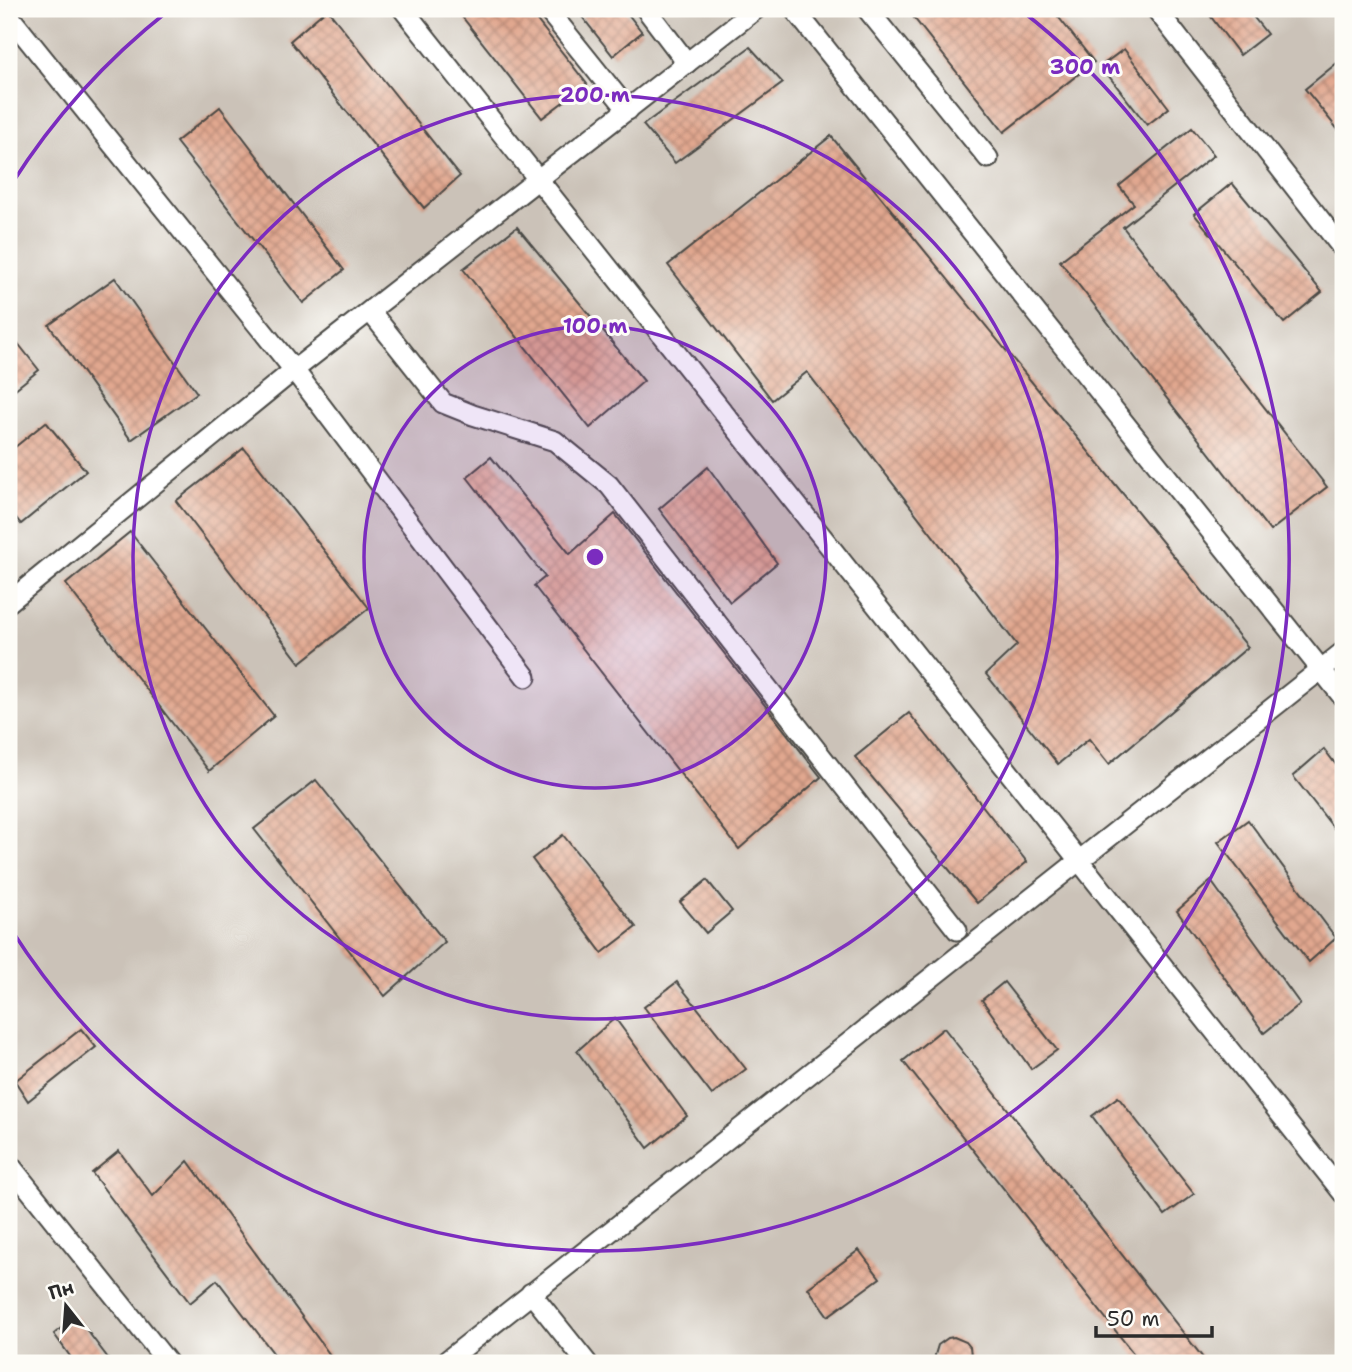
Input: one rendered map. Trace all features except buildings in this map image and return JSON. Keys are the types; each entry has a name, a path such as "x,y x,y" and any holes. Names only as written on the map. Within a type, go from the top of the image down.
{"lane":[{"path":"404,9 1343,1193"},
{"path":"547,9 628,110"},
{"path":"646,9 687,63"},
{"path":"9,602 294,370 756,9"},
{"path":"794,9 1343,697"},
{"path":"867,9 988,158"},
{"path":"1156,9 1343,248"},
{"path":"9,16 294,370 526,677"},
{"path":"370,312 443,402 555,441 609,485 957,930"},
{"path":"444,1363 1343,652"},
{"path":"9,1164 168,1363"},
{"path":"531,1293 587,1363"}],"shaded area":[{"path":"9,9 1343,9 1343,1363 9,1363"}]}
